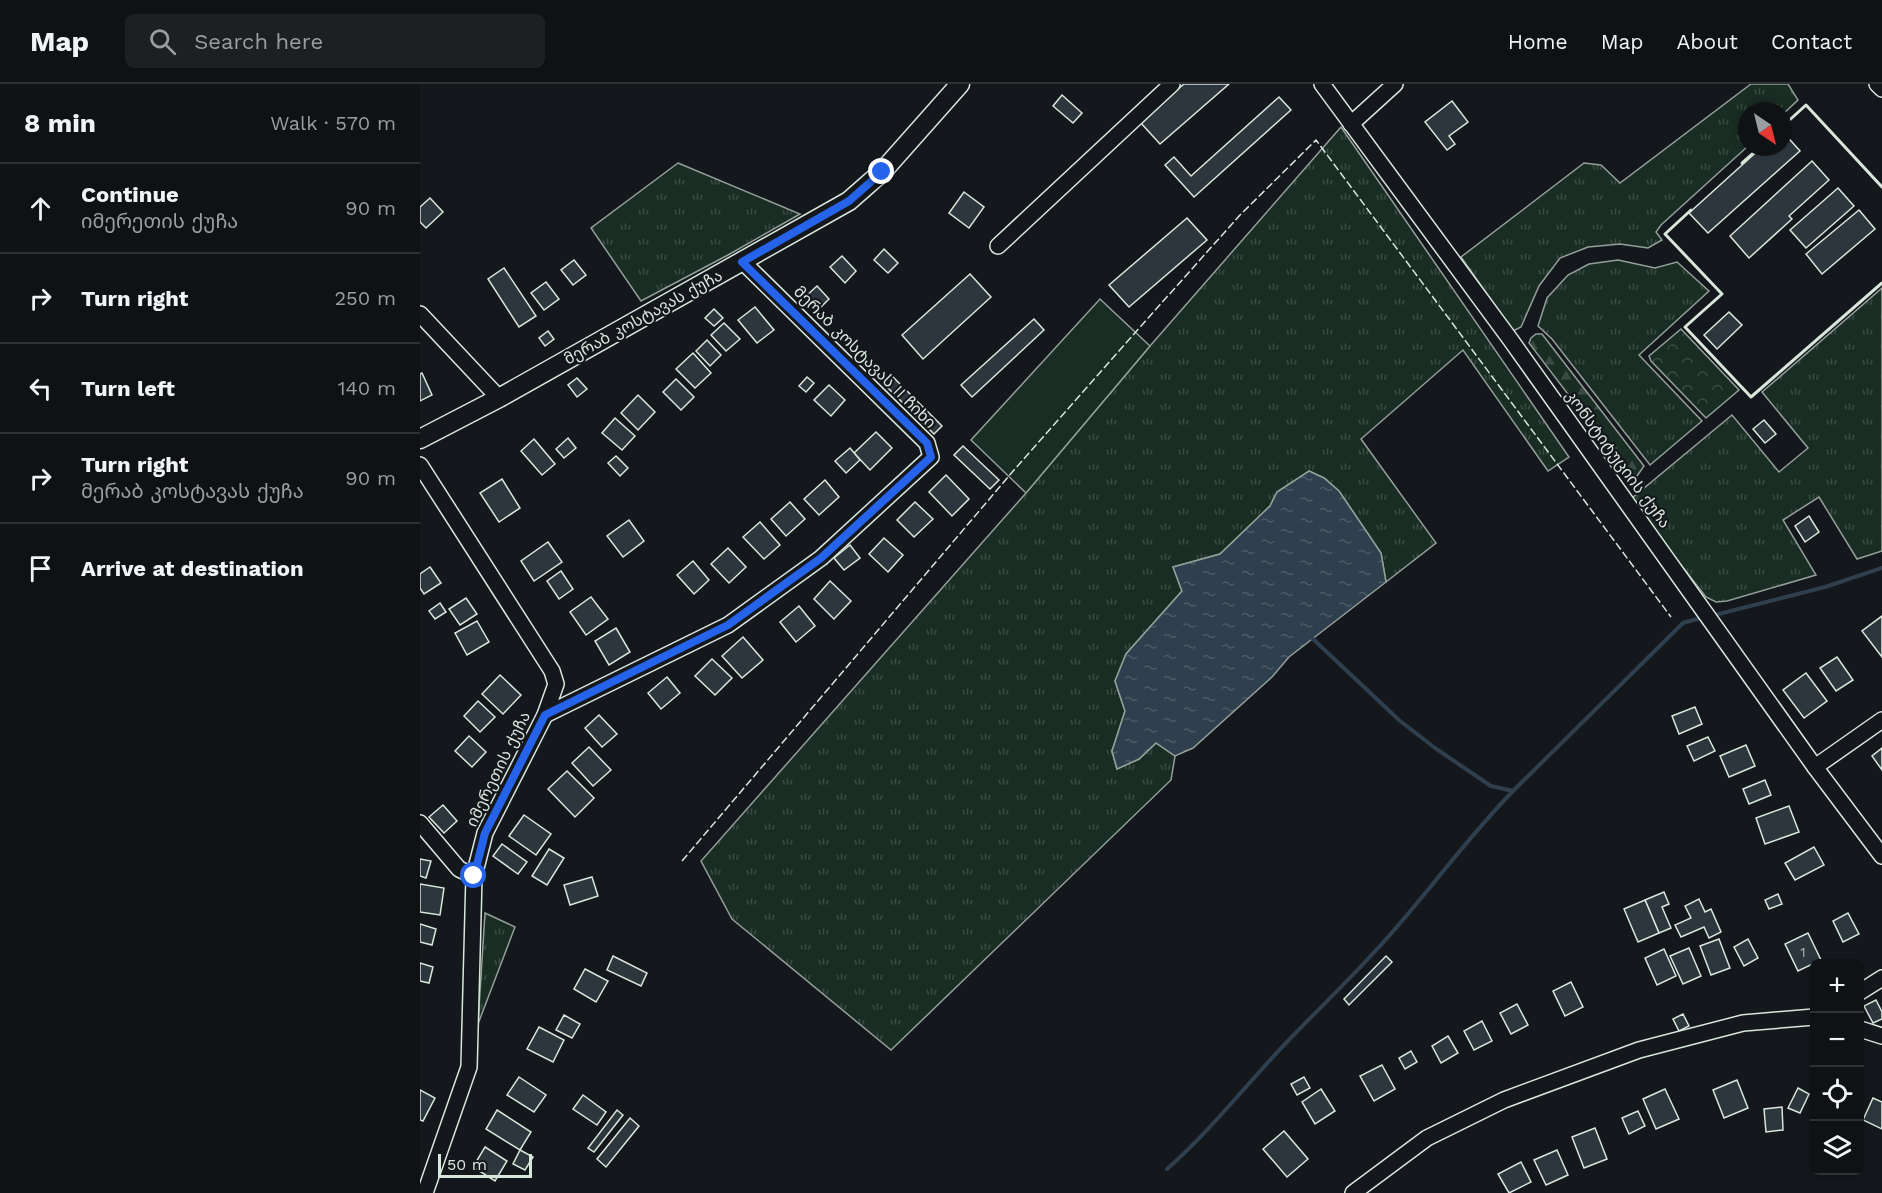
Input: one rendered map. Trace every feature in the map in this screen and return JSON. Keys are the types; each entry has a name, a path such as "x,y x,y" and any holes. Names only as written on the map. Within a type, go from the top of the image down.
{"main road":[{"name":"მერაბ კოსტავას ქუჩა","path":"420,439 499,398 849,201 882,172 960,84"}],"street":[{"path":"998,246 1172,84"},
{"name":"კონსტიტუციის ქუჩა","path":"1322,84 1510,339 1815,767 1882,856"},
{"path":"1351,124 1395,84"},
{"path":"1877,84 1882,89"},
{"name":"მერაბ კოსტავას II ჩიხი","path":"545,715 728,625 821,558 931,457 927,443 742,262"},
{"path":"420,314 499,398"},
{"name":"იმერეთის ქუჩა","path":"420,465 552,671 555,684 545,715 485,833 474,876 469,1067 426,1172 425,1193"},
{"path":"1815,767 1882,720"},
{"path":"420,823 459,869 474,876"},
{"path":"1864,989 1882,978"},
{"path":"1353,1193 1427,1138 1504,1100 1639,1050 1743,1023 1810,1017"},
{"path":"1864,1030 1882,1036"}],"green space":[{"path":"1751,84 1788,84 1798,100 1792,106 1792,102 1738,102 1738,155 1661,225 1656,232 1662,240 1648,248 1620,244 1588,247 1560,258 1539,286 1521,327 1513,331 1461,257 1584,163 1601,165 1620,183"},
{"path":"1341,127 1569,457 1548,471 1463,350 1361,439 1436,543 1386,582 1381,553 1339,491 1324,478 1309,471 1277,492 1270,506 1220,554 1173,567 1182,591 1126,654 1115,681 1125,711 1112,751 1117,769 1139,759 1156,743 1175,756 1171,780 891,1050 732,919 701,861 1026,493 1150,346"},
{"path":"678,163 800,214 641,301 591,228"},
{"path":"1618,260 1655,268 1677,262 1709,291 1639,355 1702,421 1650,465 1552,339 1538,326 1547,298 1568,275 1589,264"},
{"path":"1882,288 1882,551 1857,559 1819,497 1783,520 1816,575 1727,601 1716,602 1706,597 1631,499 1732,415 1779,472 1808,448 1762,392"},
{"path":"1100,299 1150,346 1026,493 971,440"},
{"path":"1681,329 1739,390 1706,418 1651,361 1649,356"},
{"path":"1536,334 1542,334 1644,466 1637,476 1631,477 1529,343"},
{"path":"485,913 515,927 478,1024"}],"water":[{"path":"1309,471 1324,478 1339,491 1381,553 1386,582 1289,657 1272,677 1193,748 1175,756 1156,743 1139,759 1117,769 1112,751 1125,711 1115,681 1126,654 1182,591 1173,567 1220,554 1270,506 1277,492"}],"building":[{"path":"1184,84 1229,84 1160,144 1140,122"},
{"path":"1062,95 1082,113 1073,123 1053,106"},
{"path":"1279,97 1291,110 1194,197 1165,165 1174,157 1191,176"},
{"path":"1452,101 1468,122 1449,136 1455,144 1447,150 1425,122"},
{"path":"1792,142 1800,151 1708,233 1689,213 1752,156 1792,156"},
{"path":"1812,161 1829,180 1789,216 1792,219 1749,258 1730,236"},
{"path":"1838,188 1854,206 1806,248 1790,230"},
{"path":"964,192 984,207 969,228 949,213"},
{"path":"430,198 443,212 426,228 420,222 420,207"},
{"path":"1859,210 1875,229 1822,274 1806,254"},
{"path":"1187,218 1207,240 1129,307 1109,285"},
{"path":"884,249 898,263 888,273 874,260"},
{"path":"842,256 856,271 845,283 830,267"},
{"path":"574,260 586,275 573,285 561,270"},
{"path":"504,268 536,316 519,327 488,279"},
{"path":"970,274 991,297 923,359 902,335"},
{"path":"546,282 559,299 544,310 531,293"},
{"path":"817,286 829,299 818,310 805,297"},
{"path":"755,307 774,330 757,343 738,320"},
{"path":"714,309 723,318 714,326 705,318"},
{"path":"1729,312 1742,325 1717,349 1704,335"},
{"path":"1034,319 1044,330 972,397 961,385"},
{"path":"724,323 740,339 726,351 711,335"},
{"path":"548,331 554,339 545,346 539,338"},
{"path":"707,340 721,355 710,366 696,351"},
{"path":"693,353 711,373 695,388 676,369"},
{"path":"422,373 432,395 420,401 420,374"},
{"path":"891,375 942,426 934,434 883,383"},
{"path":"807,377 814,383 806,392 799,386"},
{"path":"577,378 587,389 577,397 568,385"},
{"path":"676,379 694,397 681,410 663,392"},
{"path":"829,385 845,400 831,416 814,400"},
{"path":"638,395 655,412 638,430 621,413"},
{"path":"615,418 635,436 622,450 602,433"},
{"path":"1764,420 1776,434 1765,443 1753,429"},
{"path":"876,432 892,448 870,470 854,453"},
{"path":"568,438 576,448 564,458 556,449"},
{"path":"534,439 555,464 542,475 521,451"},
{"path":"963,446 999,480 990,489 954,455"},
{"path":"850,448 860,460 846,473 835,461"},
{"path":"616,456 628,468 620,476 608,463"},
{"path":"946,475 969,499 952,516 929,492"},
{"path":"502,479 520,508 499,522 480,493"},
{"path":"825,480 839,497 819,515 804,499"},
{"path":"790,502 805,519 786,536 771,519"},
{"path":"915,502 933,519 914,537 897,520"},
{"path":"1809,516 1819,532 1805,542 1795,526"},
{"path":"629,520 644,541 623,557 607,536"},
{"path":"760,522 780,545 764,559 743,537"},
{"path":"884,538 903,555 888,572 869,554"},
{"path":"548,542 562,562 534,581 521,561"},
{"path":"850,545 860,558 844,570 834,558"},
{"path":"728,548 746,567 729,583 711,564"},
{"path":"693,561 709,580 694,594 677,575"},
{"path":"430,567 441,583 424,594 420,588 420,574"},
{"path":"561,571 573,589 559,599 547,581"},
{"path":"830,581 851,601 834,619 814,599"},
{"path":"591,597 608,619 586,635 570,612"},
{"path":"466,598 477,614 460,625 449,609"},
{"path":"440,603 446,612 435,619 429,611"},
{"path":"799,606 815,626 796,642 780,622"},
{"path":"1882,616 1882,657 1862,631"},
{"path":"477,621 489,642 467,655 455,633"},
{"path":"616,628 630,652 609,665 595,641"},
{"path":"743,637 763,660 742,678 722,656"},
{"path":"1837,657 1853,680 1836,691 1820,668"},
{"path":"712,659 732,678 715,695 695,676"},
{"path":"1806,673 1827,701 1804,718 1783,690"},
{"path":"500,675 521,695 503,714 482,694"},
{"path":"667,677 680,693 661,709 648,693"},
{"path":"478,701 495,717 480,732 464,716"},
{"path":"1695,707 1702,724 1679,734 1672,716"},
{"path":"599,715 617,734 602,747 585,728"},
{"path":"469,736 486,752 472,767 455,751"},
{"path":"1708,737 1715,751 1694,761 1687,746"},
{"path":"1746,745 1755,766 1729,777 1720,756"},
{"path":"589,747 611,770 593,786 572,763"},
{"path":"1882,748 1882,770 1872,756"},
{"path":"567,771 594,798 575,817 548,789"},
{"path":"1765,780 1771,795 1749,804 1743,789"},
{"path":"443,805 457,821 444,833 429,817"},
{"path":"1789,806 1799,832 1765,844 1756,818"},
{"path":"524,815 551,834 536,855 509,836"},
{"path":"502,844 527,862 518,874 493,856"},
{"path":"1814,847 1824,865 1795,880 1785,863"},
{"path":"549,849 564,858 547,885 532,876"},
{"path":"420,859 431,861 426,878 420,876"},
{"path":"592,877 598,896 570,905 564,885"},
{"path":"420,884 444,888 440,915 420,912"},
{"path":"1664,892 1669,904 1662,907 1671,928 1659,933 1645,900"},
{"path":"1778,894 1782,904 1769,909 1765,900"},
{"path":"1699,899 1705,912 1711,909 1721,932 1709,938 1704,927 1681,937 1675,925 1691,918 1685,906"},
{"path":"1645,900 1659,933 1638,942 1624,909"},
{"path":"1848,913 1859,934 1843,942 1833,921"},
{"path":"420,924 436,929 432,945 420,942"},
{"path":"1808,933 1821,959 1810,959 1810,965 1798,971 1785,944"},
{"path":"1719,939 1730,968 1711,975 1700,946"},
{"path":"1748,939 1758,958 1744,966 1734,947"},
{"path":"1689,948 1701,976 1683,984 1670,956"},
{"path":"1664,949 1676,976 1657,985 1645,958"},
{"path":"613,956 647,973 641,986 607,970"},
{"path":"1386,956 1392,962 1349,1005 1344,999"},
{"path":"420,963 433,967 429,983 420,981"},
{"path":"585,969 608,981 596,1002 574,989"},
{"path":"1571,982 1583,1007 1565,1016 1553,991"},
{"path":"1876,1000 1882,1012 1882,1019 1873,1023 1864,1006"},
{"path":"1517,1004 1528,1025 1511,1034 1500,1013"},
{"path":"1683,1014 1689,1026 1679,1031 1673,1019"},
{"path":"564,1015 580,1024 572,1038 556,1030"},
{"path":"1482,1021 1492,1041 1474,1050 1464,1031"},
{"path":"539,1027 564,1040 553,1062 527,1049"},
{"path":"1448,1036 1458,1053 1441,1063 1432,1046"},
{"path":"1411,1051 1417,1062 1405,1069 1399,1058"},
{"path":"1382,1065 1395,1089 1374,1101 1360,1076"},
{"path":"519,1077 546,1095 534,1112 507,1095"},
{"path":"1304,1077 1310,1088 1297,1095 1291,1084"},
{"path":"1737,1080 1748,1108 1724,1118 1713,1090"},
{"path":"1798,1088 1809,1094 1800,1113 1788,1108"},
{"path":"1321,1089 1335,1111 1315,1124 1302,1102"},
{"path":"1665,1089 1679,1119 1656,1129 1643,1099"},
{"path":"420,1090 435,1098 423,1121 420,1120"},
{"path":"583,1095 606,1112 597,1125 573,1109"},
{"path":"1873,1098 1882,1102 1882,1129 1864,1120"},
{"path":"1782,1107 1783,1130 1766,1132 1764,1109"},
{"path":"497,1110 531,1132 520,1150 486,1129"},
{"path":"617,1110 623,1115 594,1152 588,1148"},
{"path":"1638,1111 1645,1126 1629,1134 1622,1118"},
{"path":"630,1118 639,1126 606,1167 597,1159"},
{"path":"1595,1128 1607,1159 1584,1168 1572,1137"},
{"path":"1284,1131 1308,1159 1287,1177 1263,1149"},
{"path":"485,1147 507,1161 495,1181 473,1167"},
{"path":"520,1150 533,1157 525,1170 513,1164"},
{"path":"1557,1150 1568,1175 1546,1185 1534,1160"},
{"path":"1521,1162 1531,1182 1509,1193 1498,1174"}],"waterway":[{"path":"1711,616 1825,587 1882,568"},
{"path":"1313,639 1399,720 1435,748 1491,786 1513,791 1683,623 1704,617"},
{"path":"1167,1169 1382,944 1482,824 1513,791"}],"fence":[{"path":"682,861 1014,470 1240,215 1316,140 1671,617"}],"wall":[{"path":"1792,118 1806,105 1882,187"},
{"path":"1742,163 1750,156"},
{"path":"1691,210 1665,234 1722,294 1685,327 1751,397 1882,283"}],"route":[{"path":"474,876 485,833 545,715 728,625 821,558 931,457 927,443 742,262 849,201 882,172"}]}
